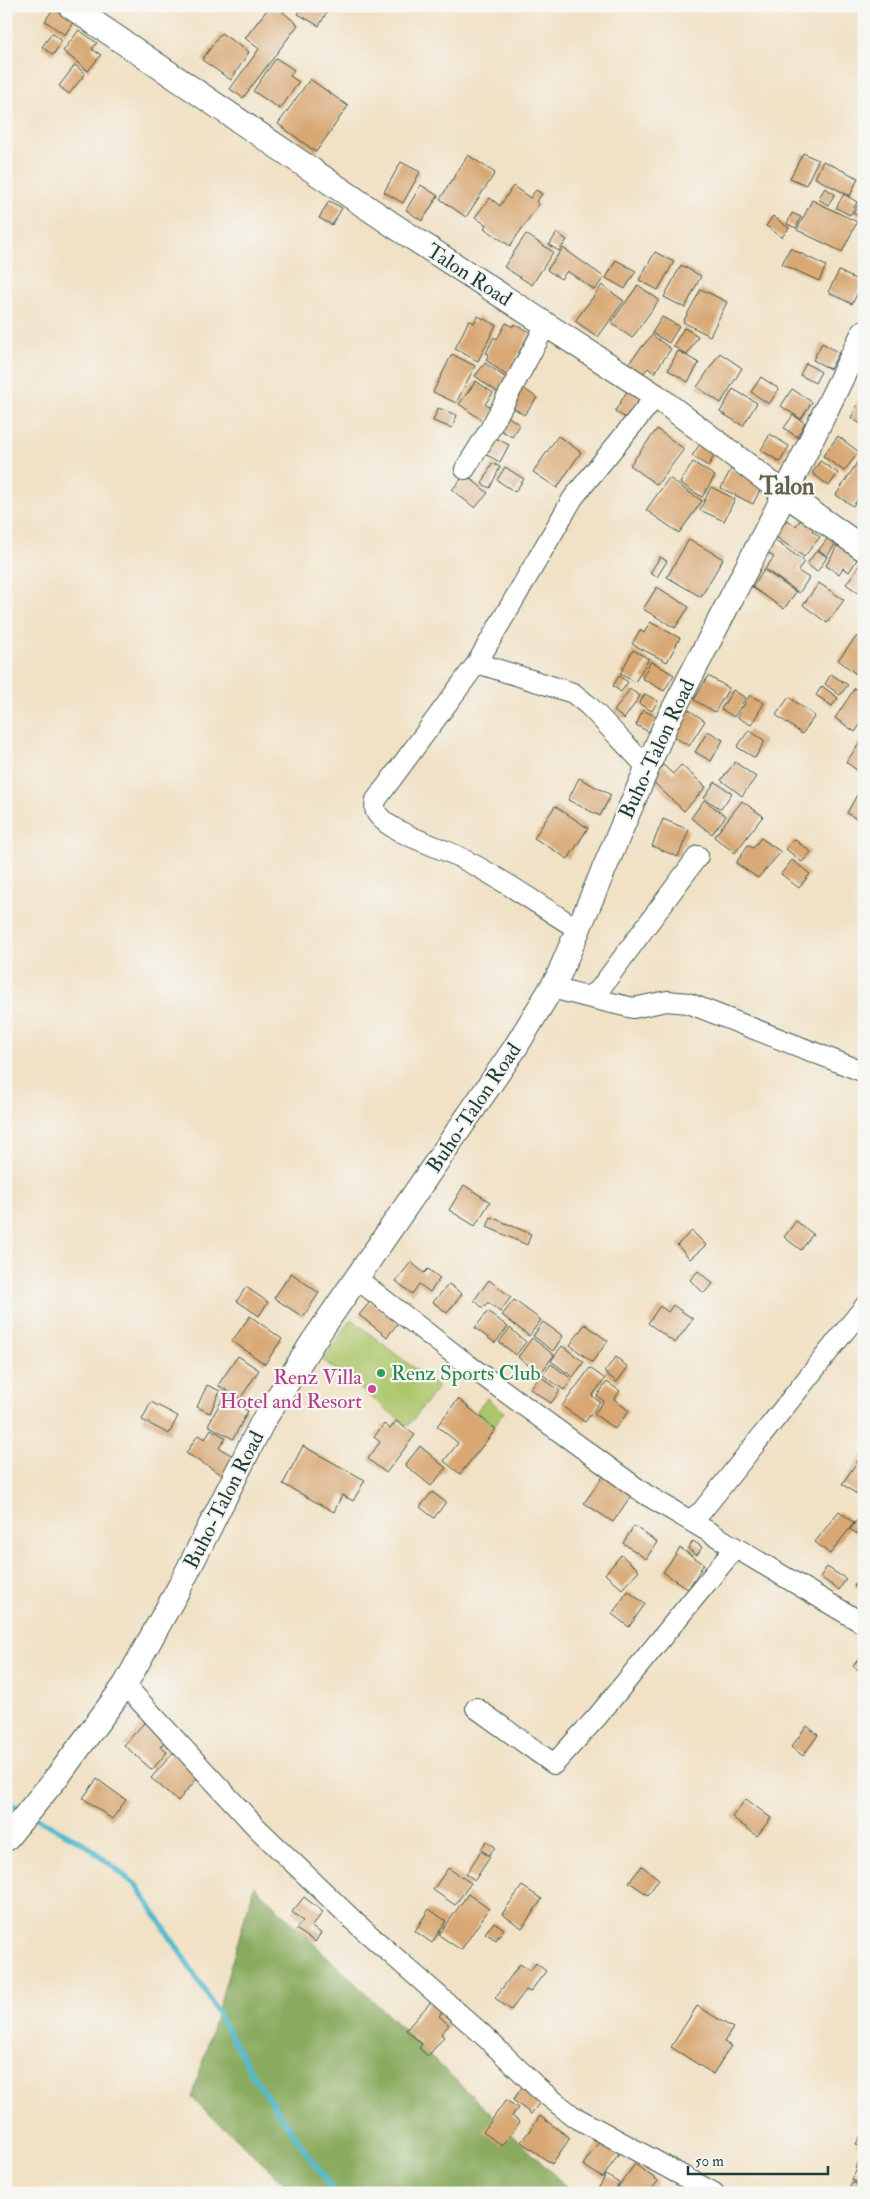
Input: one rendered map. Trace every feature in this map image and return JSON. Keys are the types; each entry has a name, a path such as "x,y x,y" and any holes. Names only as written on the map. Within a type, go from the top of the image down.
{"street":[{"name":"Talon Road","path":"70,6 546,325 656,396 786,494 864,549"},
{"path":"465,469 494,423 546,325"},
{"name":"Buho-Talon Road","path":"6,1839 61,1772 125,1685 180,1586 263,1421 314,1340 515,1048 552,988 666,724 786,494 864,332"},
{"path":"578,929 463,858 416,839 377,814 374,807 376,800 477,663 573,498 656,396"},
{"path":"477,663 573,693 589,706 647,767"},
{"path":"587,997 599,990 698,856"},
{"path":"552,988 633,1008 667,1001 688,1003 864,1072"},
{"path":"357,1279 467,1364 622,1477 735,1548 864,1624"},
{"path":"690,1520 702,1511 864,1307"},
{"path":"476,1708 554,1764 597,1717 735,1548"},
{"path":"125,1685 264,1834 356,1923 481,2033 538,2088 573,2116 714,2193"}],"green space":[{"name":"Renz Sports Club","path":"351,1319 438,1387 408,1426 323,1360"},
{"path":"487,1398 504,1412 494,1426 476,1412"},
{"path":"254,1886 573,2193 295,2193 192,2098"}],"building":[{"path":"55,6 62,6 77,16 65,35 45,21"},
{"path":"270,6 288,6 283,12 298,25 243,98 230,89 259,49 245,38"},
{"path":"303,6 330,6 319,26 298,14"},
{"path":"79,30 97,43 92,49 101,55 88,71 63,51"},
{"path":"52,33 62,41 53,55 42,47"},
{"path":"221,33 249,52 231,80 202,60"},
{"path":"276,58 294,70 290,76 299,82 280,109 253,91"},
{"path":"75,65 85,74 69,94 59,86"},
{"path":"310,79 348,106 316,152 278,124"},
{"path":"803,153 818,160 806,185 790,178"},
{"path":"468,155 495,173 466,217 440,199"},
{"path":"823,161 858,178 850,196 815,178"},
{"path":"401,162 420,172 403,203 384,192"},
{"path":"421,185 438,196 422,221 406,210"},
{"path":"513,186 530,198 536,190 542,194 536,202 539,204 510,246 484,228 486,225 475,217 490,198 500,206"},
{"path":"825,188 835,194 828,205 818,199"},
{"path":"844,194 857,202 850,215 836,208"},
{"path":"864,194 864,219 853,213"},
{"path":"812,200 857,222 842,252 797,230"},
{"path":"329,201 342,208 332,225 319,218"},
{"path":"792,213 801,217 796,228 787,224"},
{"path":"773,216 789,228 782,237 766,226"},
{"path":"557,233 567,240 559,251 549,245"},
{"path":"526,234 553,252 532,285 504,267"},
{"path":"563,248 604,277 595,290 567,271 561,279 547,270"},
{"path":"790,248 826,266 819,281 782,264"},
{"path":"655,252 674,262 658,290 639,280"},
{"path":"616,260 636,271 625,289 606,278"},
{"path":"681,265 701,276 685,308 664,297"},
{"path":"839,271 863,283 852,304 828,292"},
{"path":"602,285 624,301 598,337 575,321"},
{"path":"638,285 659,300 632,338 611,323"},
{"path":"701,289 727,302 710,336 683,322"},
{"path":"478,316 496,325 478,361 455,349 469,320 474,323"},
{"path":"662,317 679,326 669,343 652,333"},
{"path":"506,323 513,327 514,324 530,332 514,362 518,365 510,378 486,360 489,354 486,353 494,337 497,339"},
{"path":"684,328 698,336 687,355 673,346"},
{"path":"652,335 671,349 654,373 648,368 641,376 627,365"},
{"path":"822,343 839,353 830,369 813,360"},
{"path":"678,351 699,363 688,382 668,370"},
{"path":"720,353 742,368 721,403 697,387"},
{"path":"452,354 475,366 456,403 433,392"},
{"path":"485,363 509,380 500,394 475,376"},
{"path":"806,363 821,372 815,383 800,375"},
{"path":"761,377 779,389 769,404 751,392"},
{"path":"476,381 493,393 485,404 494,410 486,423 459,404"},
{"path":"518,384 537,398 524,415 505,402"},
{"path":"631,385 643,393 627,419 615,411"},
{"path":"733,389 757,403 743,426 720,412"},
{"path":"792,389 812,402 801,419 781,406"},
{"path":"864,392 864,426 851,418"},
{"path":"438,408 457,415 452,428 433,421"},
{"path":"506,415 520,425 512,437 497,428"},
{"path":"793,415 805,423 797,437 784,428"},
{"path":"657,429 684,449 657,485 630,465"},
{"path":"488,434 509,445 500,462 479,451"},
{"path":"770,434 789,446 780,462 761,450"},
{"path":"558,436 581,452 557,488 533,472"},
{"path":"838,436 859,452 844,471 823,456"},
{"path":"702,441 717,452 708,466 692,456"},
{"path":"860,458 864,461 864,490 853,506 836,495"},
{"path":"820,461 838,473 829,486 812,473"},
{"path":"693,462 715,476 702,497 680,483"},
{"path":"492,463 500,467 490,488 482,484"},
{"path":"505,467 524,479 515,492 497,480"},
{"path":"731,469 762,486 753,504 721,488"},
{"path":"465,474 488,493 475,508 452,490"},
{"path":"669,478 702,501 679,533 646,510"},
{"path":"711,487 735,499 724,521 700,510"},
{"path":"803,517 816,526 812,531 820,537 804,557 775,536 787,520 796,526"},
{"path":"834,529 842,535 827,556 819,550"},
{"path":"770,537 804,561 798,571 809,578 799,593 765,569 774,557 762,548"},
{"path":"842,537 860,555 849,572 843,568 839,574 826,566"},
{"path":"689,539 723,559 701,597 667,577"},
{"path":"817,550 827,557 817,572 807,564"},
{"path":"660,557 667,561 657,577 650,573"},
{"path":"864,559 864,597 846,584"},
{"path":"764,570 796,592 784,609 752,587"},
{"path":"819,583 844,600 827,623 803,605"},
{"path":"657,587 689,607 675,628 643,609"},
{"path":"650,622 680,638 667,662 632,644 640,630 644,633"},
{"path":"857,636 864,641 864,680 838,660"},
{"path":"633,650 649,659 635,682 620,674"},
{"path":"651,661 674,675 664,691 642,678"},
{"path":"831,674 848,685 840,695 825,684"},
{"path":"619,676 628,682 621,692 613,686"},
{"path":"708,676 729,688 715,712 694,700"},
{"path":"822,686 838,698 832,706 816,695"},
{"path":"855,688 864,694 864,720 855,732 835,718"},
{"path":"630,689 640,696 624,719 614,711"},
{"path":"733,690 746,698 734,717 721,709"},
{"path":"645,694 658,701 652,711 639,704"},
{"path":"750,695 764,703 751,725 737,717"},
{"path":"789,697 815,716 802,734 776,715"},
{"path":"686,708 705,721 689,746 669,734"},
{"path":"643,710 657,717 649,732 636,725"},
{"path":"749,730 765,741 755,758 737,747"},
{"path":"708,731 723,740 711,761 695,752"},
{"path":"862,740 864,742 862,774 846,762"},
{"path":"735,762 756,777 742,796 721,780"},
{"path":"663,765 673,774 681,765 706,787 684,811 650,779"},
{"path":"579,778 611,795 600,816 568,800"},
{"path":"715,782 732,793 721,809 704,798"},
{"path":"857,795 864,800 864,823 847,813"},
{"path":"704,800 726,816 712,834 691,818"},
{"path":"742,801 763,816 735,853 714,837"},
{"path":"555,806 588,828 568,859 534,838"},
{"path":"663,819 689,830 678,857 652,846"},
{"path":"761,838 781,852 758,878 736,863 748,845 753,848"},
{"path":"794,839 811,852 802,862 786,849"},
{"path":"792,860 810,874 799,888 781,874"},
{"path":"464,1185 490,1202 475,1226 449,1210"},
{"path":"491,1217 531,1234 527,1245 487,1227"},
{"path":"796,1221 813,1234 801,1250 784,1237"},
{"path":"692,1231 706,1245 690,1259 677,1245"},
{"path":"411,1262 424,1273 428,1269 440,1278 430,1292 419,1284 412,1294 396,1281"},
{"path":"698,1271 713,1284 704,1293 690,1280"},
{"path":"291,1273 319,1293 303,1317 274,1298"},
{"path":"489,1280 511,1297 500,1312 488,1302 483,1308 474,1300"},
{"path":"449,1284 462,1294 447,1313 433,1302"},
{"path":"246,1287 268,1302 259,1316 237,1301"},
{"path":"514,1300 541,1320 529,1336 502,1315"},
{"path":"370,1302 398,1323 387,1337 359,1315"},
{"path":"673,1305 693,1319 675,1343 648,1323 660,1306 668,1312"},
{"path":"488,1311 508,1327 495,1343 475,1328"},
{"path":"250,1316 282,1339 265,1364 232,1341"},
{"path":"543,1322 563,1336 553,1351 533,1336"},
{"path":"585,1324 608,1341 592,1362 570,1345"},
{"path":"510,1328 526,1342 516,1355 499,1342"},
{"path":"532,1338 554,1355 540,1374 518,1357"},
{"path":"562,1346 584,1362 573,1377 551,1361"},
{"path":"238,1356 259,1370 240,1399 218,1385"},
{"path":"616,1357 628,1367 617,1382 604,1372"},
{"path":"551,1364 572,1379 564,1390 543,1375"},
{"path":"590,1368 605,1379 592,1396 600,1402 585,1422 562,1406"},
{"path":"540,1376 560,1391 551,1403 530,1389"},
{"path":"607,1382 620,1391 614,1399 629,1411 615,1429 594,1414 604,1401 597,1396"},
{"path":"207,1385 220,1391 210,1413 197,1407"},
{"path":"223,1398 248,1411 233,1439 208,1425"},
{"path":"458,1399 496,1429 460,1474 444,1461 458,1443 437,1426"},
{"path":"151,1402 178,1416 169,1434 142,1420"},
{"path":"396,1421 415,1435 386,1473 368,1459 380,1442 374,1437 384,1424 390,1429"},
{"path":"211,1429 226,1438 219,1448 235,1457 224,1476 186,1453 198,1435 205,1439"},
{"path":"303,1446 365,1480 353,1501 342,1495 334,1512 283,1484"},
{"path":"420,1446 446,1468 431,1486 405,1465"},
{"path":"864,1452 864,1499 842,1484"},
{"path":"606,1472 634,1491 613,1522 584,1503"},
{"path":"432,1492 446,1502 434,1518 420,1507"},
{"path":"839,1511 854,1523 830,1554 815,1542"},
{"path":"857,1520 863,1525 857,1534 850,1529"},
{"path":"634,1526 657,1542 646,1559 623,1543"},
{"path":"693,1541 702,1547 697,1555 688,1549"},
{"path":"680,1548 704,1564 688,1589 663,1572"},
{"path":"621,1555 639,1570 622,1589 605,1574"},
{"path":"827,1567 846,1579 839,1590 820,1577"},
{"path":"864,1572 864,1593 854,1586"},
{"path":"628,1591 645,1604 629,1627 612,1614"},
{"path":"864,1652 864,1675 853,1666"},
{"path":"145,1722 166,1740 160,1747 167,1752 152,1770 124,1745"},
{"path":"807,1726 818,1735 803,1756 791,1747"},
{"path":"180,1745 200,1775 178,1801 151,1778"},
{"path":"97,1779 126,1800 112,1819 83,1798"},
{"path":"746,1799 771,1818 757,1836 732,1817"},
{"path":"487,1841 495,1847 489,1855 481,1849"},
{"path":"481,1851 490,1857 475,1880 466,1874"},
{"path":"642,1866 659,1879 648,1895 629,1882"},
{"path":"448,1868 471,1883 455,1905 433,1890"},
{"path":"522,1886 542,1899 522,1928 502,1914"},
{"path":"468,1894 489,1909 461,1950 439,1935"},
{"path":"304,1897 323,1912 311,1927 321,1933 315,1942 296,1929 303,1921 292,1912"},
{"path":"429,1909 446,1921 432,1943 415,1931"},
{"path":"494,1922 504,1929 496,1940 485,1933"},
{"path":"536,1963 546,1971 530,1992 526,1990 511,2010 495,1998 520,1964 530,1971"},
{"path":"435,1997 447,2007 439,2016 449,2025 441,2034 444,2037 428,2056 419,2048 422,2044 406,2030"},
{"path":"697,2006 733,2028 724,2042 731,2046 713,2074 671,2047"},
{"path":"526,2082 544,2097 531,2114 513,2100"},
{"path":"506,2100 518,2108 512,2116 520,2122 502,2146 483,2132"},
{"path":"540,2116 570,2138 552,2164 521,2142"},
{"path":"864,2130 864,2148 856,2144"},
{"path":"601,2138 621,2150 603,2178 583,2165"},
{"path":"864,2153 864,2173 855,2168"},
{"path":"635,2164 658,2181 649,2193 626,2193 618,2187"},
{"path":"856,2171 864,2176 864,2187 851,2179"},
{"path":"606,2175 619,2183 614,2193 596,2193"},
{"path":"853,2182 864,2189 864,2193 846,2193"}],"waterway":[{"path":"6,1802 22,1810"},
{"path":"32,1816 85,1844 137,1886 204,1989 255,2079 335,2193"}],"place":[{"name":"Renz Sports Club","path":"381,1373"},
{"name":"Renz Villa Hotel and Resort","path":"372,1389"}],"district":[{"name":"Talon","path":"787,486"}]}
